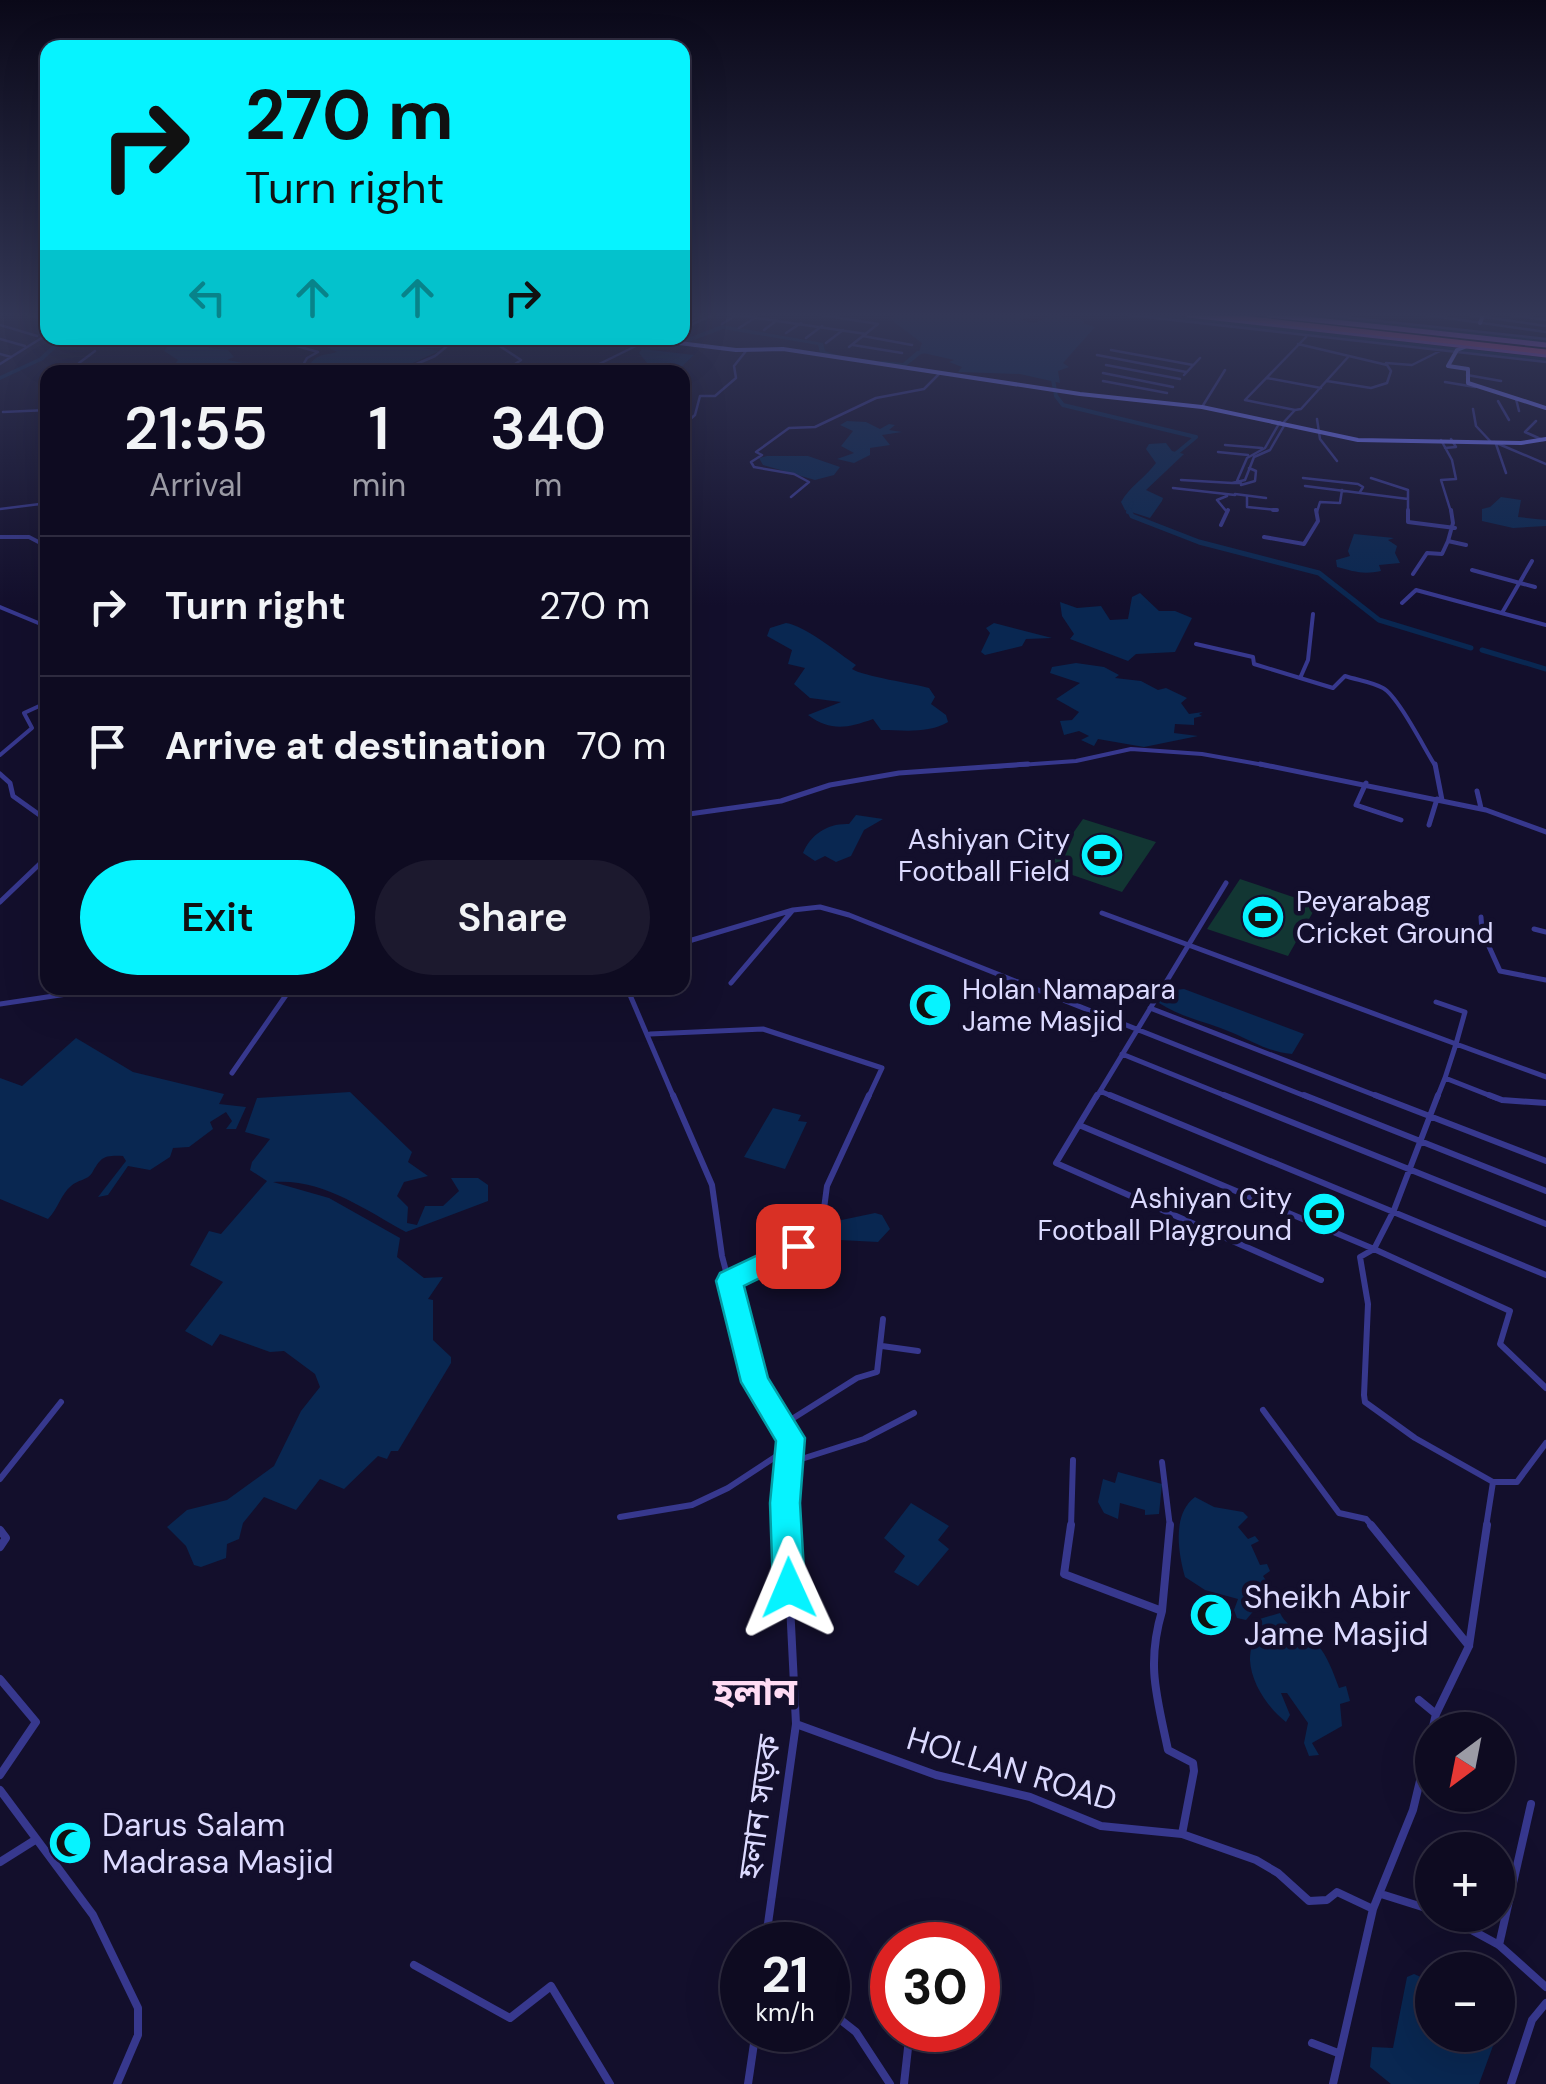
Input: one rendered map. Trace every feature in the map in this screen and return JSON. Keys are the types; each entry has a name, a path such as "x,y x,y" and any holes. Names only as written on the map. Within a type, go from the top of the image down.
{"street":[{"path":"771,456 756,452 789,428 814,427 846,412"},
{"path":"1229,412 1320,434 1376,442 1545,440"},
{"path":"1218,452 1251,455 1270,450 1271,439 1293,412"},
{"path":"1474,412 1476,426 1494,443 1546,464"},
{"path":"1504,412 1509,420"},
{"path":"1318,419 1322,444 1337,461"},
{"path":"1536,420 1525,432 1545,440"},
{"path":"1445,448 1456,448 1450,439"},
{"path":"1413,574 1426,553 1442,554 1455,528 1452,503 1441,487 1442,480 1456,479 1441,440"},
{"path":"1494,443 1506,473"},
{"path":"1224,445 1263,451"},
{"path":"1235,494 1231,486 1263,451"},
{"path":"762,455 750,464 794,474 809,482 791,497"},
{"path":"1247,468 1251,455"},
{"path":"1182,480 1254,483 1256,470 1247,468"},
{"path":"1303,478 1358,484 1363,487 1360,492"},
{"path":"1371,478 1405,488 1408,522 1455,528"},
{"path":"1304,486 1408,499"},
{"path":"1173,488 1266,498"},
{"path":"1264,537 1304,544 1318,521 1316,509 1320,502 1340,503 1342,490"},
{"path":"1221,525 1228,514 1217,500 1235,494"},
{"path":"1247,496 1246,507 1277,510"},
{"path":"0,509 40,504"},
{"path":"0,537 29,537 40,543"},
{"path":"1448,541 1466,545"},
{"path":"1502,613 1532,561"},
{"path":"1472,570 1535,588"},
{"path":"1402,603 1416,590 1546,625"},
{"path":"0,607 40,624"},
{"path":"1301,676 1308,660 1313,614"},
{"path":"1196,644 1253,657 1254,664 1334,688 1345,676 1386,689 1434,764 1440,799 1429,825"},
{"path":"0,755 32,728 24,714 40,706"},
{"path":"690,814 782,801 830,785 900,773 1076,761 1131,750 1202,754 1367,782 1482,808 1546,832"},
{"path":"0,774 10,783 13,796 40,815"},
{"path":"1367,782 1356,805 1401,820"},
{"path":"1477,791 1482,808"},
{"path":"0,902 40,864"},
{"path":"1226,883 1056,1163 1321,1280"},
{"path":"690,941 813,906 849,915 1546,1191"},
{"path":"731,984 792,910"},
{"path":"1102,914 1546,1078"},
{"path":"1481,917 1482,931 1496,967 1510,975 1546,980"},
{"path":"1534,929 1546,932"},
{"path":"0,1004 60,995"},
{"path":"232,1073 286,995"},
{"name":"হলান সড়ক","path":"630,995 712,1185 729,1281 755,1382 784,1424 792,1446 785,1503 796,1724 768,1922"},
{"path":"1436,1002 1465,1012 1445,1078 1394,1210 1374,1249 1360,1257 1368,1304 1365,1402 1415,1438 1494,1482 1516,1482 1546,1443"},
{"path":"1150,1008 1546,1161"},
{"path":"650,1034 764,1029 882,1068 826,1186 823,1216 798,1227 797,1249 729,1281"},
{"path":"1122,1054 1546,1224"},
{"path":"1445,1078 1502,1100 1546,1103"},
{"path":"1100,1090 1546,1275"},
{"path":"1079,1125 1374,1249 1510,1312 1500,1344 1546,1388"},
{"path":"784,1424 857,1378 877,1372 882,1319"},
{"path":"881,1346 918,1351"},
{"path":"0,1479 62,1402"},
{"path":"1263,1410 1293,1456 1339,1512 1366,1519 1469,1646"},
{"path":"791,1462 864,1439 914,1413"},
{"path":"620,1517 692,1505 728,1488 792,1446"},
{"path":"1073,1460 1074,1514 1064,1574 1162,1611"},
{"path":"1162,1462 1171,1503 1168,1582 1152,1644 1152,1668 1168,1750 1193,1763 1182,1834"},
{"path":"1437,1712 1469,1646 1494,1482"},
{"path":"0,1530 6,1538 0,1547"},
{"path":"0,1679 36,1722 0,1771"},
{"path":"1419,1700 1434,1712"},
{"name":"HOLLAN ROAD","path":"796,1724 936,1774 1030,1797 1101,1826 1182,1834 1256,1860 1278,1872 1309,1900 1327,1900 1337,1892 1373,1908"},
{"path":"0,1790 70,1879 93,1916 138,2008 138,2035 117,2084"},
{"path":"1334,2084 1373,1908 1415,1798"},
{"path":"1499,1945 1530,1804"},
{"path":"0,1862 36,1840"},
{"path":"1380,1894 1415,1905"},
{"path":"1475,1932 1499,1945 1546,1987"},
{"path":"414,1964 510,2018 552,1986 610,2084"},
{"path":"1510,2084 1532,2020 1546,2003"},
{"path":"850,2027 890,2084"},
{"path":"1312,2043 1338,2053"},
{"path":"748,2084 753,2052"},
{"path":"904,2084 908,2052"}],"green space":[{"name":"Ashiyan City Football Field","path":"1083,819 1156,842 1122,892 1049,867"},
{"name":"Peyarabag Cricket Ground","path":"1240,879 1317,905 1288,956 1207,929"}],"water":[{"path":"847,421 866,422 880,429 895,425 889,430 902,432 882,435 890,445 870,448 870,455 854,463 837,459 854,453 841,446 853,431 840,425"},
{"path":"1166,443 1172,451 1184,454 1146,490 1163,498 1162,501 1150,518 1125,510 1121,502 1124,497 1156,463 1146,449 1149,444"},
{"path":"808,456 840,467 834,475 815,480 763,465 759,458"},
{"path":"1501,497 1521,500 1518,517 1546,520 1546,526 1513,528 1482,521 1482,509"},
{"path":"1354,534 1394,538 1388,540 1397,546 1395,553 1400,563 1379,565 1381,571 1368,573 1337,567 1336,560 1350,556"},
{"path":"1140,593 1159,611 1175,611 1192,618 1175,652 1136,654 1128,661 1070,639 1074,634 1062,616 1060,602 1077,608 1101,606 1110,620 1128,619 1132,597"},
{"path":"786,623 822,641 856,665 852,669 858,672 929,688 935,697 931,704 946,715 948,722 906,731 881,730 873,719 840,727 816,720 808,715 841,702 810,698 794,684 805,668 788,664 792,650 767,636 770,628"},
{"path":"994,623 1052,638 1026,639 1022,646 985,655 981,652 990,633 986,628"},
{"path":"1076,663 1104,667 1119,675 1115,678 1141,681 1187,698 1181,703 1189,714 1203,712 1199,714 1202,716 1194,718 1194,725 1175,724 1174,733 1198,736 1144,747 1098,739 1094,746 1081,740 1089,736 1079,731 1064,735 1060,721 1072,720 1079,712 1056,699 1080,683 1050,673 1052,667"},
{"path":"856,815 883,819 864,830 851,856 836,862 825,856 815,861 803,853 821,831 849,824"},
{"path":"1184,989 1304,1034 1292,1054 1284,1053 1159,1003 1166,991"},
{"path":"76,1038 133,1072 224,1094 219,1104 246,1107 236,1129 226,1129 232,1121 226,1112 210,1122 213,1129 189,1147 173,1148 170,1157 150,1170 128,1166 108,1195 98,1197 126,1161 123,1156 103,1158 90,1175 68,1189 48,1219 0,1199 0,1078 22,1086"},
{"path":"350,1092 412,1152 408,1162 428,1176 404,1182 397,1196 408,1207 407,1223 417,1225 425,1206 443,1206 459,1191 451,1178 478,1178 488,1185 488,1201 406,1232 326,1190 273,1182 329,1198 400,1238 397,1257 424,1278 443,1277 428,1299 433,1300 433,1340 451,1357 451,1363 398,1451 391,1451 387,1459 378,1456 344,1489 320,1479 296,1510 264,1497 243,1523 239,1539 227,1544 226,1558 201,1567 194,1565 186,1546 167,1527 187,1510 227,1500 274,1466 301,1411 320,1387 315,1374 284,1351 270,1352 220,1334 212,1346 185,1331 223,1282 190,1265 209,1231 221,1234 267,1181 250,1170 270,1139 245,1132 257,1098"},
{"path":"773,1108 801,1115 798,1121 807,1122 785,1169 744,1157"},
{"path":"882,1215 890,1229 878,1242 840,1240 832,1222"},
{"path":"1118,1472 1162,1484 1159,1514 1145,1515 1145,1510 1120,1503 1118,1519 1104,1513 1098,1502 1103,1479 1115,1483"},
{"path":"1195,1497 1214,1507 1243,1512 1248,1517 1238,1527 1248,1539 1255,1536 1259,1541 1251,1545 1260,1565 1267,1564 1270,1571 1263,1576 1278,1598 1256,1608 1246,1620 1237,1618 1234,1610 1238,1599 1205,1590 1185,1577 1179,1545 1180,1523"},
{"path":"911,1503 949,1526 938,1540 949,1549 918,1586 894,1572 905,1556 884,1538"},
{"path":"1280,1613 1317,1644 1339,1688 1346,1686 1350,1701 1340,1704 1342,1726 1312,1743 1319,1755 1309,1756 1304,1743 1308,1723 1287,1693 1281,1693 1290,1715 1286,1722 1262,1694 1251,1669 1253,1621"},
{"path":"1415,1974 1415,2052 1491,2052 1479,2084 1391,2084 1370,2067 1372,2047 1393,2048 1407,1977"}],"waterway":[{"path":"1093,412 1196,437 1173,456"},
{"path":"1128,512 1132,503"},
{"path":"1129,510 1132,516 1199,542 1319,573 1379,620 1471,648"},
{"path":"1482,650 1546,669"}],"place":[{"name":"Ashiyan City Football Field","path":"1102,855"},
{"name":"Peyarabag Cricket Ground","path":"1263,917"},
{"name":"Holan Namapara Jame Masjid","path":"930,1005"},
{"name":"Ashiyan City Football Playground","path":"1324,1214"},
{"name":"Sheikh Abir Jame Masjid","path":"1211,1615"},
{"name":"Darus Salam Madrasa Masjid","path":"70,1843"}],"district":[{"name":"হলান","path":"755,1692"}],"route":[{"path":"789,1588 785,1503 792,1446 784,1424 755,1382 729,1281 798,1246"}]}
